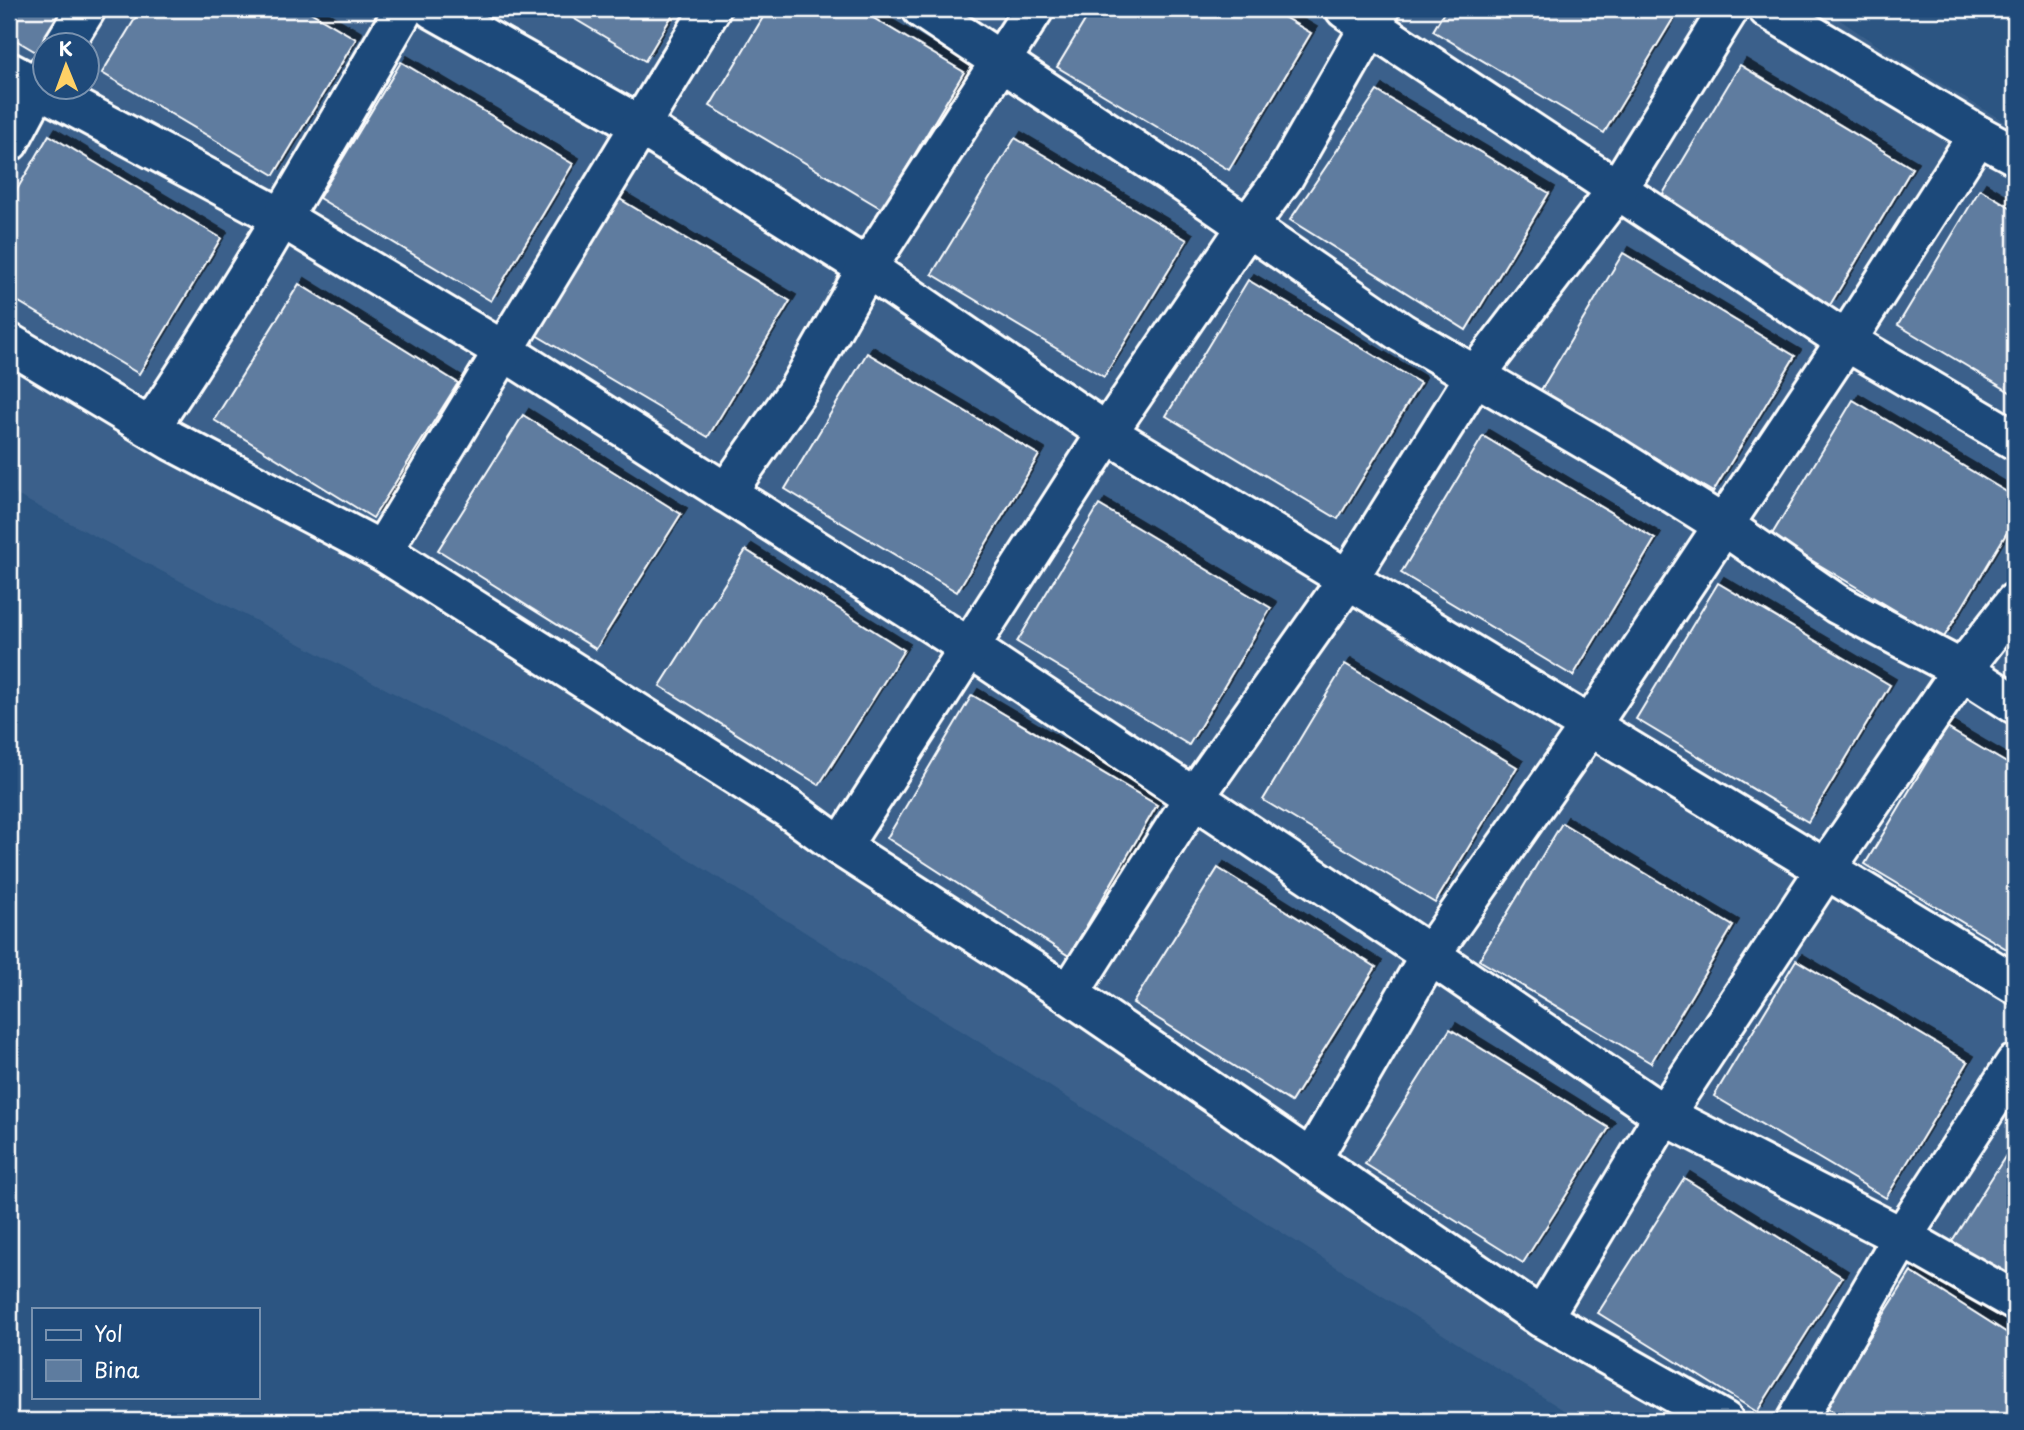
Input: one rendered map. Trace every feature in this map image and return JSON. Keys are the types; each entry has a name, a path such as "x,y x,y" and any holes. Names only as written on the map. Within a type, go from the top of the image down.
{"street":[{"path":"72,32 86,9"},
{"path":"151,426 282,218 404,9"},
{"path":"433,9 640,125 867,268 1107,433 2015,984"},
{"path":"382,551 711,9"},
{"path":"922,9 1002,60 1402,333 1615,457 1723,525 1837,604 1962,670 2015,704"},
{"path":"726,493 798,390 867,268 1034,9"},
{"path":"1069,994 1193,799 1349,579 1475,376 1618,190 1729,9"},
{"path":"1768,9 2015,155"},
{"path":"841,847 1107,433 1284,177 1365,15 1618,190 1846,341 2015,440"},
{"path":"9,142 30,78 282,218 504,351 970,648 1430,955 1664,1115 1902,1237 2015,1301"},
{"path":"1311,1160 1430,955 1590,726 1846,341 1978,135"},
{"path":"9,343 172,441 382,551 789,809 841,847 1069,994 1542,1318 1724,1421"},
{"path":"1542,1318 1664,1115 1826,869 1962,670 2015,602"},
{"path":"1796,1421 1902,1237 2015,1064"}],"shaded area":[{"path":"9,9 1824,9 1884,50 2015,128 2015,1421 1581,1421 584,793 9,491"}],"building":[{"path":"9,9 64,9 49,32 32,32 32,50 9,36"},
{"path":"141,9 305,9 356,39 274,175 102,73"},
{"path":"558,9 676,9 645,61"},
{"path":"768,9 858,9 964,72 882,209 710,106"},
{"path":"1092,9 1270,9 1311,33 1229,170 1057,67"},
{"path":"1446,9 1679,9 1604,133 1433,31"},
{"path":"401,62 573,164 491,301 319,198"},
{"path":"1740,65 1912,168 1830,305 1658,202"},
{"path":"1377,91 1549,193 1466,330 1290,220"},
{"path":"49,135 221,238 139,374 9,296 9,203"},
{"path":"1015,138 1187,240 1104,377 932,274"},
{"path":"1980,189 2015,210 2015,395 1898,325"},
{"path":"618,198 790,301 708,437 536,335"},
{"path":"1623,253 1795,356 1713,492 1541,390"},
{"path":"1248,280 1420,383 1338,519 1166,416"},
{"path":"299,284 458,383 373,518 214,420"},
{"path":"867,353 1039,455 957,592 785,489"},
{"path":"1853,400 2015,497 2015,519 1943,639 1771,536"},
{"path":"523,415 681,514 596,649 438,550"},
{"path":"1483,436 1655,539 1573,676 1401,573"},
{"path":"1099,505 1271,608 1189,745 1017,642"},
{"path":"746,550 904,650 819,785 660,686"},
{"path":"1718,583 1890,685 1808,822 1636,719"},
{"path":"1345,664 1517,767 1435,903 1263,800"},
{"path":"972,695 1157,805 1069,956 887,838"},
{"path":"1947,728 2015,768 2015,954 1865,864"},
{"path":"1562,823 1733,926 1651,1063 1479,960"},
{"path":"1218,868 1376,967 1291,1102 1133,1003"},
{"path":"1796,960 1968,1062 1886,1198 1714,1096"},
{"path":"1450,1029 1609,1128 1523,1263 1365,1164"},
{"path":"2015,1141 2015,1280 1952,1241"},
{"path":"1684,1178 1842,1277 1757,1412 1598,1313"},
{"path":"1911,1272 2015,1338 2015,1421 1848,1421 1825,1407"}]}
